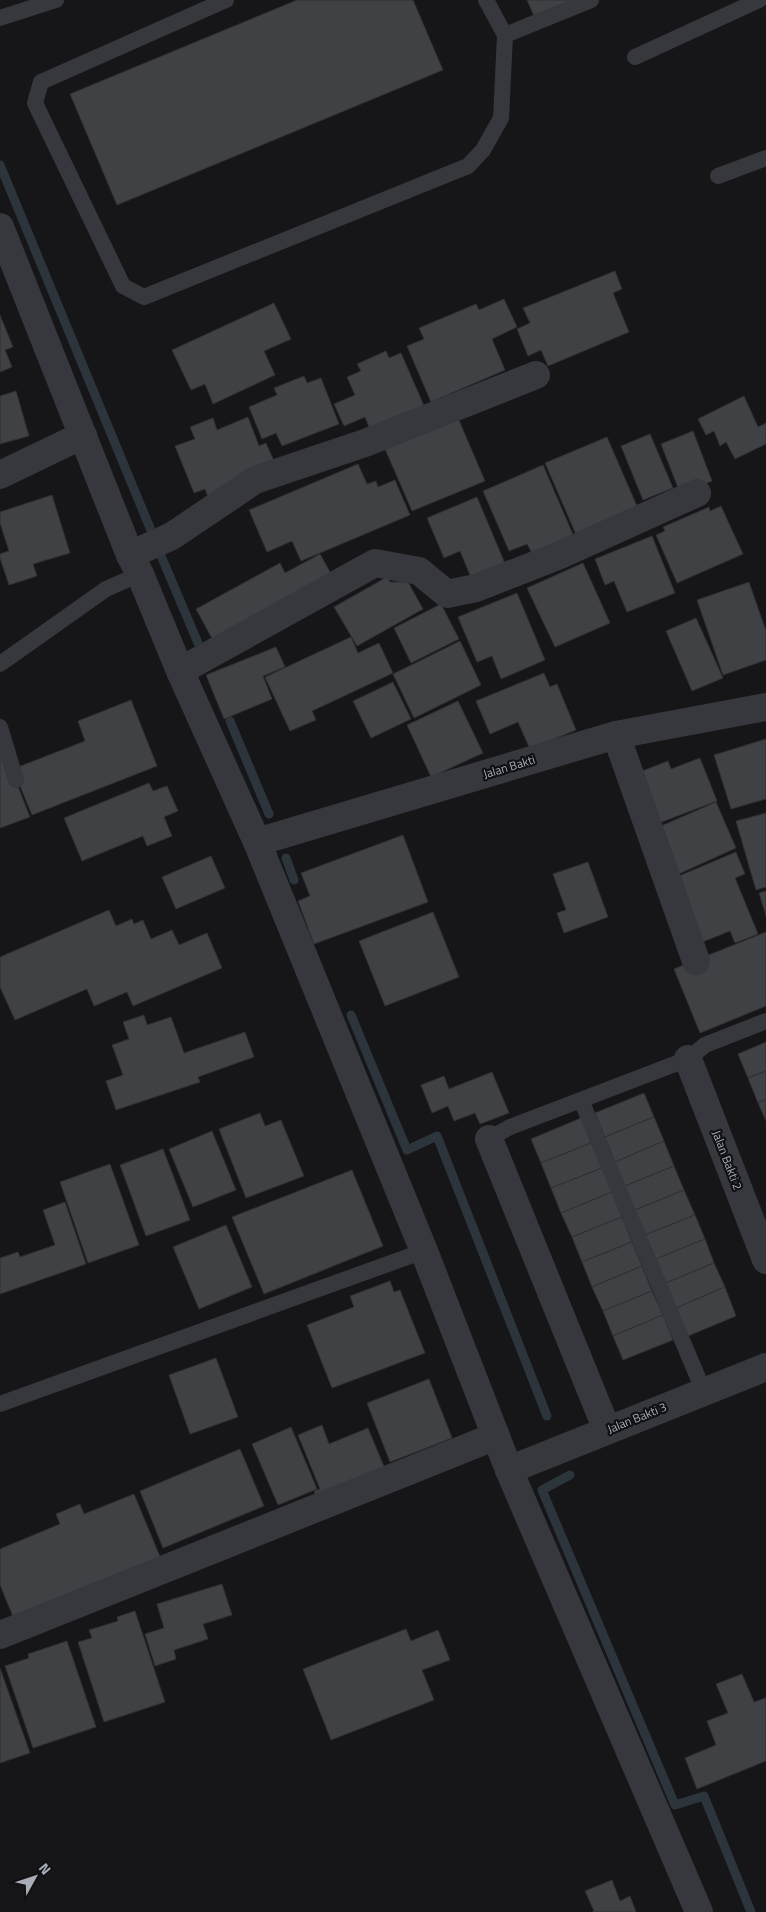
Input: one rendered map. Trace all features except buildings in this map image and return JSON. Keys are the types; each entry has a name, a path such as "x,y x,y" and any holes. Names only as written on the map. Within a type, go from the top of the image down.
{"street":[{"path":"0,227 6,256 83,435 180,671 257,842 424,1251 509,1470 699,1912"},
{"path":"135,565 172,536 255,480 365,443 536,375"},
{"path":"0,475 83,435"},
{"path":"180,671 376,563 418,572 447,594 476,588 560,554 697,493"},
{"name":"Jalan Bakti","path":"257,842 616,735 766,707"},
{"path":"616,735 696,961"},
{"name":"Jalan Bakti 2","path":"688,1059 766,1260"},
{"path":"489,1139 607,1430"},
{"name":"Jalan Bakti 3","path":"509,1470 766,1367"},
{"path":"0,1635 496,1436"}],"lane":[{"path":"0,18 56,0"},
{"path":"226,0 41,82 35,103 123,286 144,298 468,166 483,150 501,118 504,35 486,0"},
{"path":"504,35 591,0"},
{"path":"636,57 759,0"},
{"path":"718,176 766,158"},
{"path":"0,664 106,589 135,565"},
{"path":"0,727 16,780"},
{"path":"489,1139 510,1127 688,1059 705,1045 766,1021"},
{"path":"581,1100 704,1392"},
{"path":"0,1404 424,1251"}],"waterway":[{"path":"0,165 150,528"},
{"path":"162,558 198,643"},
{"path":"230,721 269,814"},
{"path":"286,858 294,880"},
{"path":"351,1015 407,1150 437,1136 547,1416"},
{"path":"570,1475 542,1490 675,1805 704,1796 751,1912"}]}
